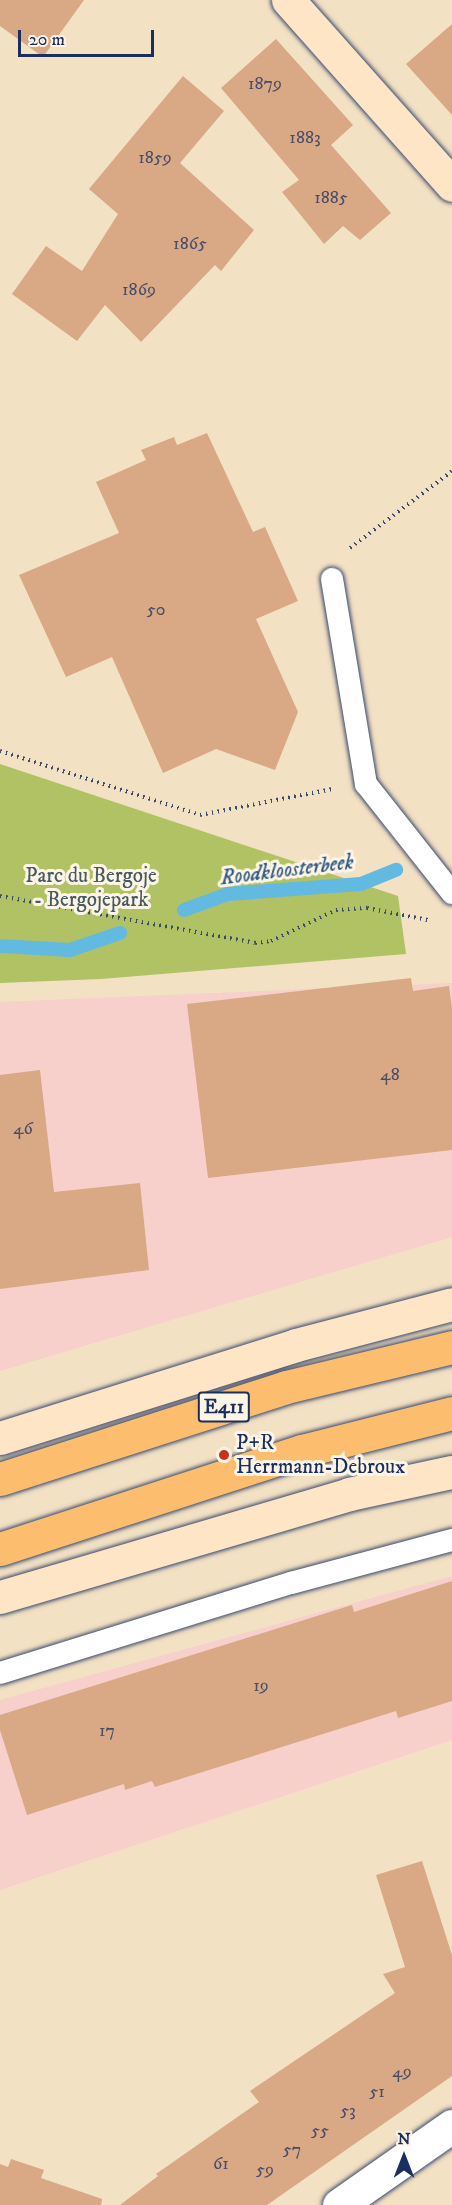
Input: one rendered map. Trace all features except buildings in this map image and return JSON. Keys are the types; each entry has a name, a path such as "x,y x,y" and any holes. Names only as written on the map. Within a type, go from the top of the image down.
{"highway":[{"name":"E411","path":"0,1479 286,1387 452,1347"},
{"path":"0,1549 302,1451 452,1413"}],"main road":[{"path":"288,0 452,185"},
{"path":"0,1438 296,1345 452,1304"},
{"path":"0,1597 349,1494 452,1472"}],"street":[{"path":"339,2205 452,2126"}],"lane":[{"path":"332,579 366,784 452,893"},
{"path":"0,1673 291,1583 452,1540"}],"path":[{"path":"332,579 339,559 358,539 452,471"},
{"path":"0,751 200,815 366,784"},
{"path":"0,896 255,943 271,941 336,910 367,908 420,919"}],"shaded area":[{"path":"452,983 452,1237 0,1371 0,1002"},
{"path":"452,1576 452,1740 0,1890 0,1700"}],"green space":[{"name":"Parc du Bergoje - Bergojepark","path":"0,764 398,896 406,954 101,979 0,983"}],"waterway":[{"name":"Roodkloosterbeek","path":"184,910 228,894 361,884 396,870"},
{"name":"Roodkloosterbeek","path":"0,946 70,950 120,933"}],"place":[{"name":"P+R Herrmann-Debroux","path":"224,1455"}]}
